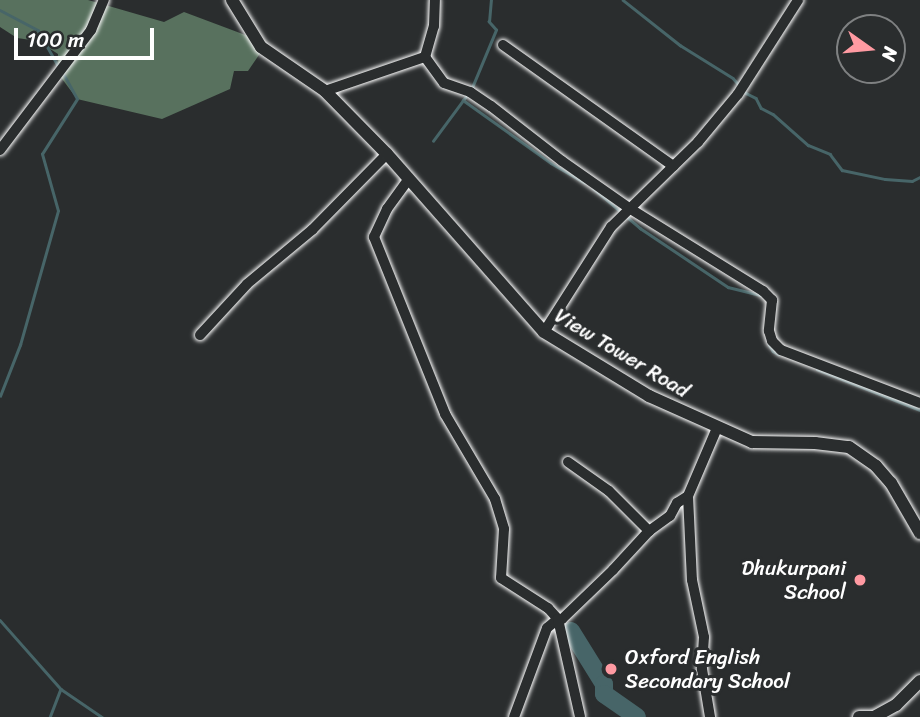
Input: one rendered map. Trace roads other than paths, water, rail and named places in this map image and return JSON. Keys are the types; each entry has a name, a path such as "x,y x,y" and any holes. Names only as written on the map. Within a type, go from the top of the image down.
{"street":[{"path":"0,150 91,30 104,0"},
{"name":"View Tower Road","path":"232,0 261,47 325,90 387,154 544,332 649,396 752,442 815,443 849,447 876,466 891,483 920,533"},
{"path":"425,57 434,26 435,0"},
{"path":"544,332 611,227 698,142 738,94 798,0"},
{"path":"503,45 673,166"},
{"path":"325,90 425,57"},
{"path":"425,57 444,83 470,92 629,208 763,291 772,300 769,331 772,341 781,350 920,403"},
{"path":"200,335 247,284 312,230 387,154"},
{"path":"408,180 387,209 374,237 445,414 495,499 504,529 501,578 548,608 558,619 580,717"},
{"path":"710,717 702,669 704,637 692,580 688,496 717,428"},
{"path":"568,462 609,491 649,531"},
{"path":"514,717 547,628 562,619 649,531 670,516 677,503 688,496"},
{"path":"859,717 874,717 896,705 920,681"}],"waterway":[{"path":"471,90 496,30 489,22 491,0"},
{"path":"623,0 680,45 733,78 746,93 756,98 761,108 773,114 808,145 830,154 842,170 885,179 912,181 920,177"},
{"path":"0,10 38,30 60,69"},
{"path":"0,396 20,345 58,211 42,154 77,99 63,74"},
{"path":"433,141 467,95"},
{"path":"463,100 551,163 585,183"},
{"path":"593,188 640,228 728,287 763,296"},
{"path":"769,344 778,354"},
{"path":"817,369 920,410"},
{"path":"0,620 61,689 50,717"},
{"path":"571,631 604,684 604,694 637,717"},
{"path":"61,689 102,717"}],"place":[{"name":"Dhukurpani School","path":"860,580"},
{"name":"Oxford English Secondary School","path":"611,669"}]}
